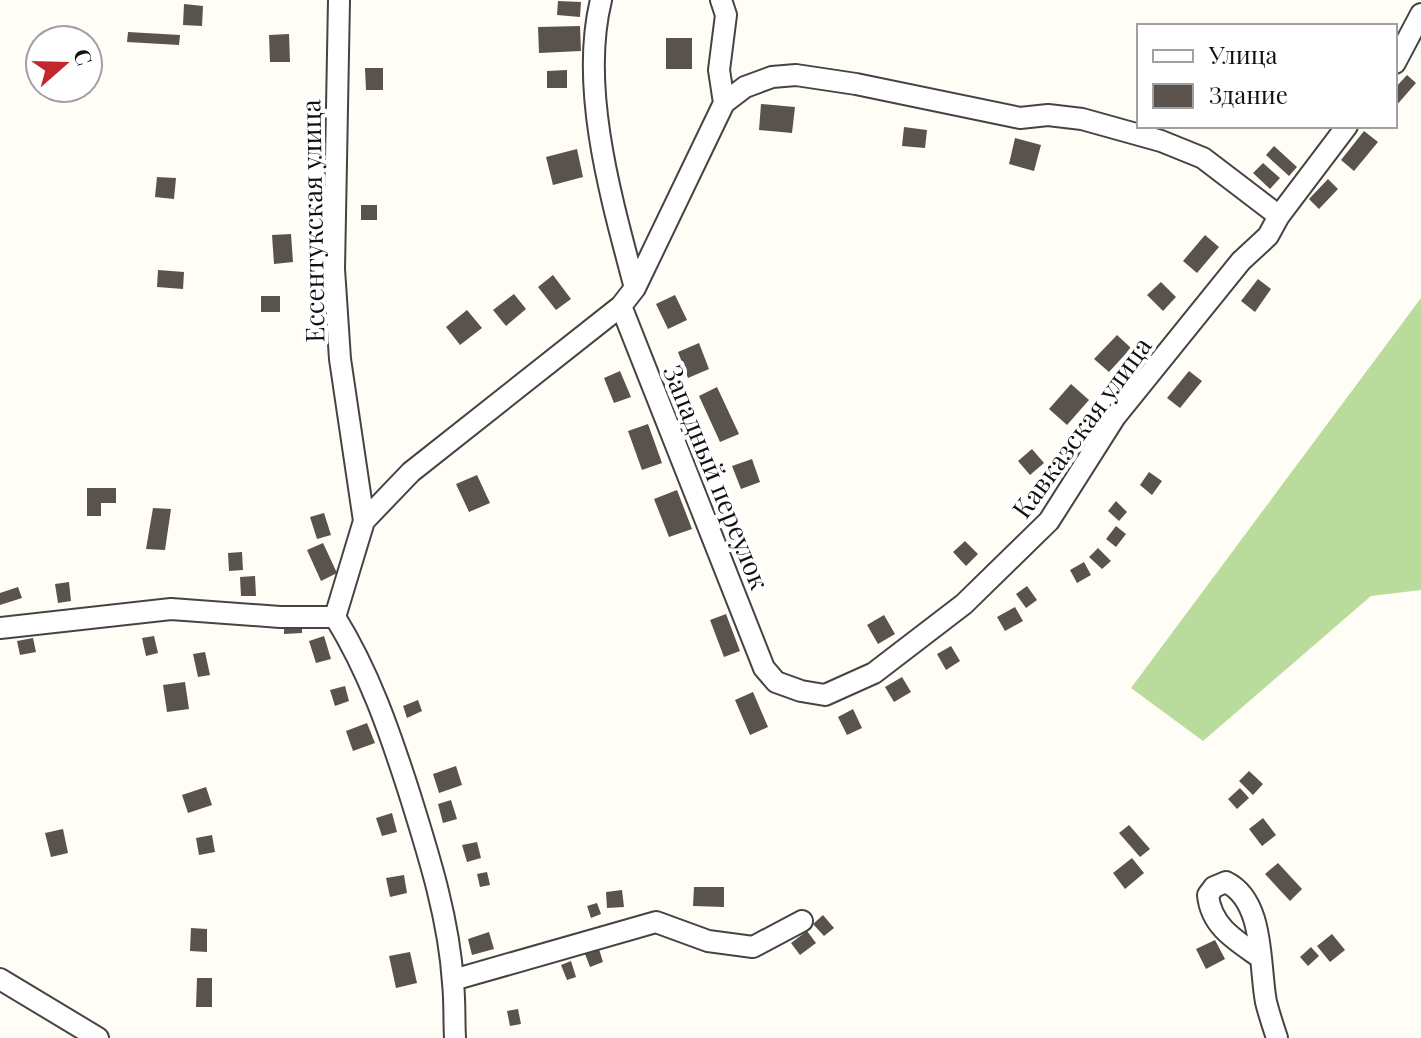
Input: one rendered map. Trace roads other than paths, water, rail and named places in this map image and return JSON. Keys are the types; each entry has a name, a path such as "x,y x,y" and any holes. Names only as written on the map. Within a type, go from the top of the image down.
{"street":[{"name":"Ессентукская улица","path":"335,617 364,521 340,359 334,269 339,0"},
{"path":"601,0 596,22 596,95 604,165 635,288"},
{"path":"721,0 726,15 719,70 724,103"},
{"path":"1397,59 1421,14"},
{"path":"364,521 411,472 621,306 635,288 724,103 745,87 772,77 796,75 856,84 1020,118 1048,115 1082,119 1161,141 1203,158 1279,216"},
{"name":"Кавказская улица","path":"764,668 776,682 825,695 874,673 964,604 1049,521 1115,417 1241,261 1268,236 1279,216 1345,128"},
{"name":"Западный переулок","path":"621,306 764,668"},
{"path":"0,628 171,609 280,617 335,617 358,655 385,717 424,839 442,912 453,980 455,1038"},
{"path":"453,980 656,922 708,941 753,947 802,921"},
{"path":"1261,958 1266,1002 1277,1038"},
{"path":"0,979 98,1038"}]}
